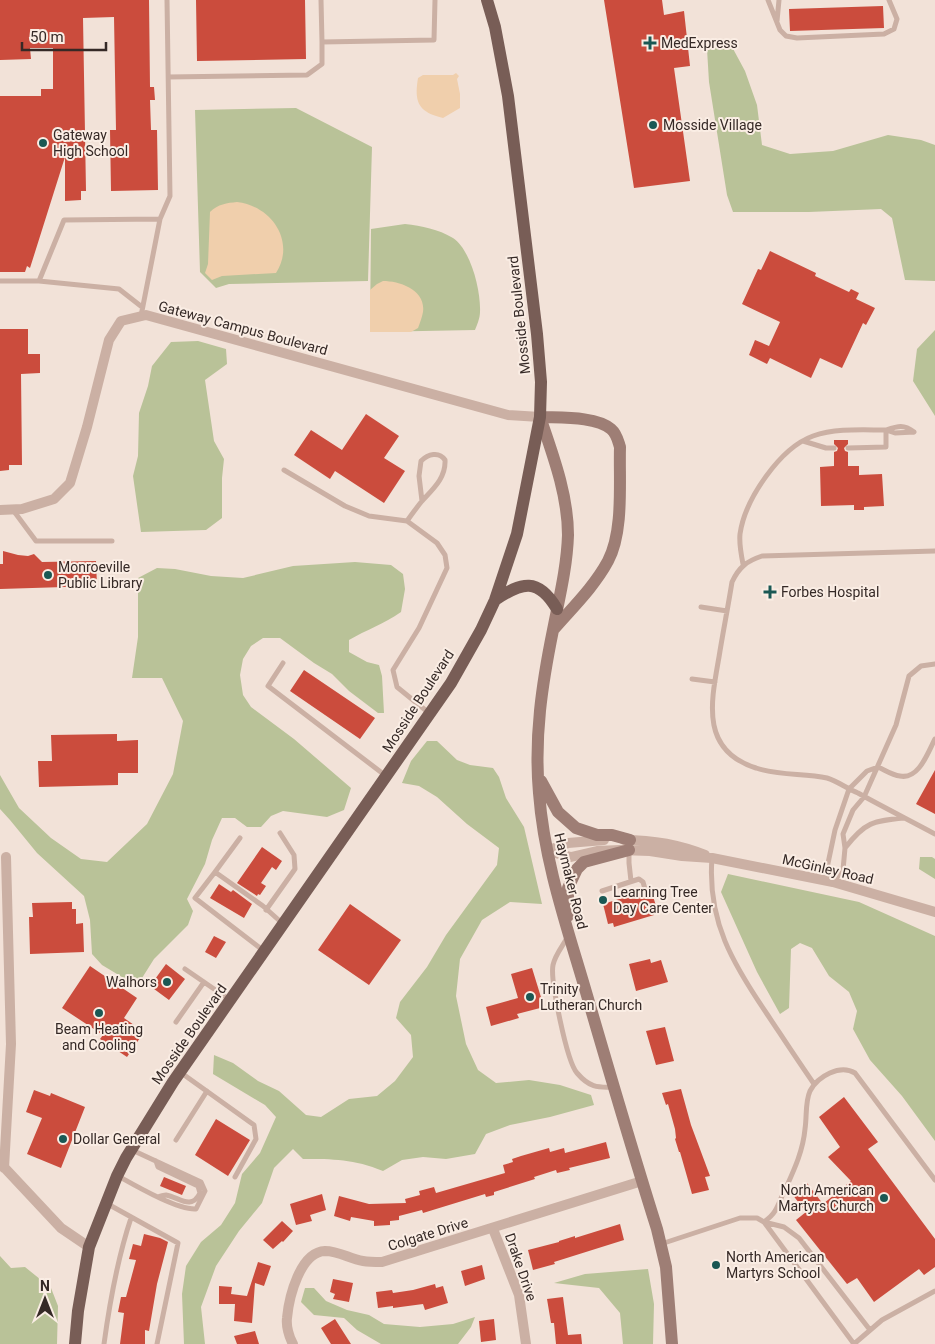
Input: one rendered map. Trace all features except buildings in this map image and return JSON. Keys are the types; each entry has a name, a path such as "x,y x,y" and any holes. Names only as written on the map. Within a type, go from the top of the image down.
{"main road":[{"name":"Mosside Boulevard","path":"75,1344 78,1311 89,1247 117,1176 131,1150 179,1072 451,683 481,630 495,600 517,534 540,417 541,382 537,334 508,96 495,27 487,0"},
{"name":"Haymaker Road","path":"540,417 563,492 568,533 565,569 540,707 537,756 540,801 547,851 569,936 666,1267 675,1343"},
{"path":"540,417 595,421 612,430 617,437 620,447 618,518 615,541 609,560 594,583 553,630"},
{"path":"495,600 512,589 532,586 547,593 557,609"},
{"path":"538,775 558,812 576,828 597,835 612,835 629,845"},
{"path":"569,936 568,888 577,869 584,862 629,845"}],"street":[{"name":"Gateway Campus Boulevard","path":"0,510 22,509 54,499 70,483 88,424 109,340 121,322 142,312 146,316 508,415 540,417"},
{"name":"McGinley Road","path":"547,851 571,857 629,845 712,858 833,882 935,912"},
{"path":"6,857 11,1044 2,1166 61,1228 89,1247"},
{"name":"Colgate Drive","path":"293,1344 290,1339 287,1318 294,1284 304,1265 312,1255 324,1251 364,1261 382,1262 493,1229 642,1181"},
{"name":"Drake Drive","path":"493,1229 519,1295 526,1344"}],"lane":[{"path":"142,312 160,219 170,196 167,0"},
{"path":"168,77 307,75 322,64 321,0"},
{"path":"322,42 434,40 435,0"},
{"path":"768,0 780,30 786,36 797,38 884,34 894,29 897,19 889,0"},
{"path":"777,21 779,0"},
{"path":"39,281 64,220 160,219"},
{"path":"0,281 39,281 119,289 142,312"},
{"path":"744,564 740,548 740,534 745,515 766,477 788,451 803,441 825,432 886,430 886,446 848,448"},
{"path":"803,441 826,448 834,448"},
{"path":"407,520 422,501 435,489 444,473 445,460 442,456 434,454 426,456 421,461 419,476 422,501"},
{"path":"284,470 345,506 369,516 407,520 437,543 445,555 447,568 419,628 393,670 397,687 429,714"},
{"path":"13,510 36,541 112,541"},
{"path":"935,551 762,556 744,564 732,582 711,710 712,721 718,740 730,754 755,768 771,772 829,778 935,834"},
{"path":"701,607 727,611"},
{"path":"283,663 268,686 386,776"},
{"path":"935,664 921,666 909,676 901,711 878,767 864,797 853,810 843,834 845,848 843,870 833,882 826,868 835,830 849,789 868,771 878,767 900,776 911,775 919,768 935,738"},
{"path":"692,679 715,682"},
{"path":"845,848 856,833 868,825 879,820 904,818"},
{"path":"266,910 295,869 294,855 280,833"},
{"path":"240,838 195,898 265,951"},
{"path":"629,845 632,881"},
{"path":"712,858 710,879 712,900 718,924 729,952 744,980 814,1084"},
{"path":"215,872 284,924"},
{"path":"602,891 632,881 642,880 645,889"},
{"path":"569,936 558,951 553,966 553,983 568,1050 575,1072 587,1082 598,1088 614,1087"},
{"path":"185,969 230,1000"},
{"path":"176,1022 204,982"},
{"path":"764,1222 774,1213 798,1159 805,1129 807,1100 810,1092 814,1084 821,1078 836,1070 846,1069 855,1073 935,1180"},
{"path":"179,1072 254,1124 256,1139 235,1177"},
{"path":"176,1140 207,1092"},
{"path":"117,1176 158,1197 190,1210 196,1209 204,1191 201,1182 131,1150"},
{"path":"156,1161 158,1167 198,1186 200,1193 197,1199 191,1202 184,1202 166,1195 158,1197"},
{"path":"106,1203 178,1243 157,1344"},
{"path":"104,1344 120,1252 131,1218"},
{"path":"660,1244 740,1218 757,1218 764,1222 784,1227 798,1238 870,1330"},
{"path":"764,1222 854,1344 882,1320 935,1291"}],"green space":[{"path":"731,45 745,71 757,105 762,145 790,154 833,151 888,135 921,140 935,145 935,281 905,280 892,218 881,209 809,212 733,212 727,195 709,82 707,49"},
{"path":"296,108 372,147 368,281 229,284 216,288 200,272 195,110"},
{"path":"405,224 442,232 453,238 465,252 474,272 479,293 480,314 475,330 370,332 371,229"},
{"path":"935,330 935,416 913,381 917,349"},
{"path":"198,341 226,349 227,364 205,380 214,441 224,459 222,518 206,530 141,532 133,476 138,456 139,413 152,366 171,342"},
{"path":"355,562 391,565 403,574 405,589 401,612 349,640 349,652 367,662 379,665 382,676 384,713 378,713 349,691 332,674 280,638 263,638 251,646 243,659 240,675 243,695 251,707 294,739 351,788 344,810 327,817 283,811 271,816 261,827 247,827 235,818 222,818 212,840 205,864 187,899 193,911 188,925 154,959 137,986 102,965 92,954 90,920 84,896 37,853 0,809 0,775 19,808 51,838 81,859 107,862 147,824 173,774 183,721 162,678 132,678 138,637 138,578 157,568 175,569 211,576 243,578 293,566"},
{"path":"427,741 437,741 457,760 470,765 493,768 499,777 506,798 524,827 542,904 510,902 482,920 460,959 456,996 466,1044 478,1070 496,1083 529,1080 560,1085 591,1095 594,1105 510,1125 486,1134 475,1154 446,1159 423,1157 402,1160 383,1171 343,1160 303,1159 293,1149 274,1168 262,1203 239,1231 216,1266 201,1307 205,1344 184,1344 182,1294 186,1266 201,1242 221,1225 235,1203 242,1174 260,1153 276,1117 265,1105 213,1074 214,1055 233,1063 258,1081 279,1091 306,1115 321,1117 349,1099 377,1096 395,1081 413,1057 411,1035 396,1018 400,1002 427,967 446,935 497,865 499,848 467,824 437,797 419,786 402,783 411,761"},
{"path":"920,857 932,857 935,859 935,879 919,869"},
{"path":"728,874 859,902 935,936 935,1141 902,1096 870,1060 853,1029 857,1011 849,992 829,976 812,948 800,943 791,949 789,1008 780,1014 757,972 721,892"},
{"path":"0,1256 11,1268 25,1267 51,1288 58,1306 57,1344 0,1344"},
{"path":"648,1269 654,1304 653,1344 623,1344 620,1313 599,1288 554,1283 585,1274"},
{"path":"305,1288 314,1288 326,1301 347,1310 369,1315 384,1324 420,1327 453,1324 475,1317 471,1327 458,1344 381,1344 357,1330 344,1318 314,1315 301,1302"}],"sand":[{"path":"456,73 459,76 457,79 460,108 443,118 428,113 423,109 417,94 418,78 423,75 453,75"},
{"path":"237,202 261,210 277,227 282,238 282,261 276,273 222,276 212,280 205,273 208,264 210,212 226,203"},
{"path":"383,281 390,281 411,288 420,298 423,304 423,312 418,328 411,332 370,332 370,290"}],"place":[{"name":"MedExpress","path":"650,43"},
{"name":"Mosside Village","path":"653,125"},
{"name":"Gateway High School","path":"43,143"},
{"name":"Monroeville Public Library","path":"48,575"},
{"name":"Forbes Hospital","path":"770,592"},
{"name":"Learning Tree Day Care Center","path":"603,900"},
{"name":"Walhors","path":"167,982"},
{"name":"Trinity Lutheran Church","path":"530,997"},
{"name":"Beam Heating and Cooling","path":"99,1013"},
{"name":"Dollar General","path":"63,1139"},
{"name":"Norh American Martyrs Church","path":"884,1198"},
{"name":"North American Martyrs School","path":"716,1265"}]}
